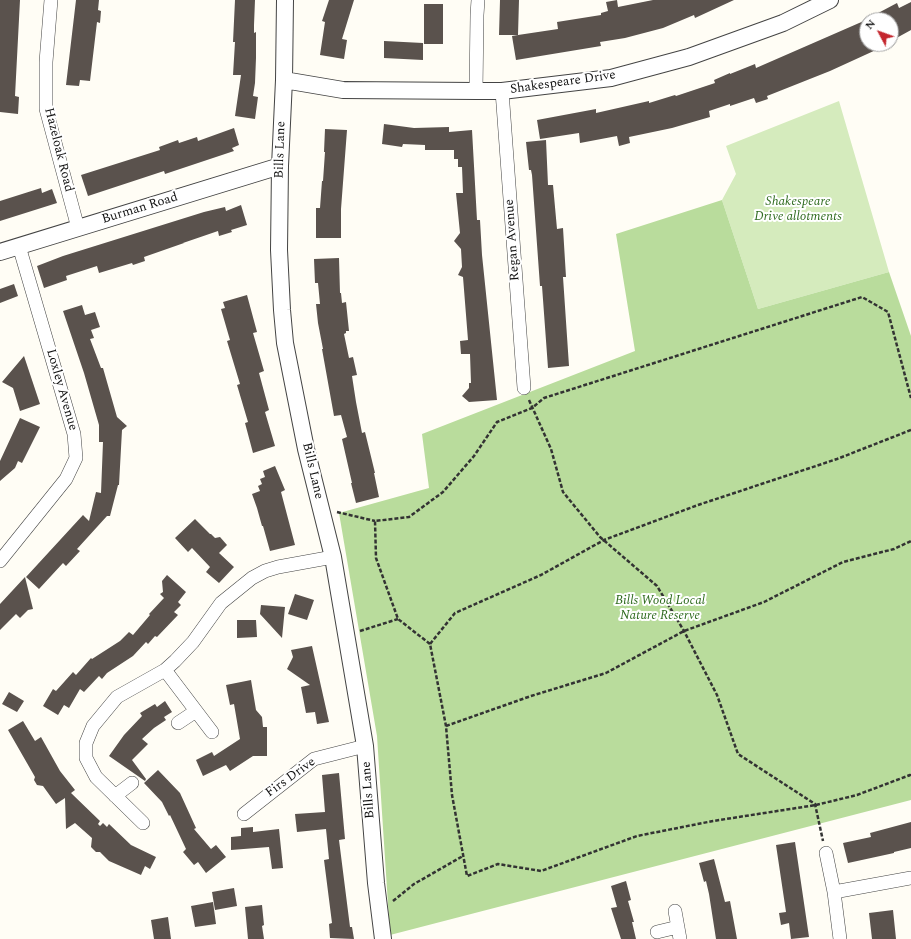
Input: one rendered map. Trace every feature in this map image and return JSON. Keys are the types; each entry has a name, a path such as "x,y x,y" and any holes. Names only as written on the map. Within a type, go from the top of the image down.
{"street":[{"name":"Hazeloak Road","path":"51,0 46,62 46,109 78,228"},
{"name":"Bills Lane","path":"285,0 279,250 285,343 306,449 332,557 365,746 376,883 383,939"},
{"path":"476,91 478,0"},
{"name":"Shakespeare Drive","path":"284,80 343,90 502,91 611,78 689,57 782,23 830,0"},
{"name":"Regan Avenue","path":"502,91 524,388"},
{"name":"Burman Road","path":"0,252 280,166"},
{"name":"Loxley Avenue","path":"0,560 66,479 76,458 74,434 19,246"},
{"path":"143,823 96,777 86,758 86,743 93,726 117,697 165,670 193,642 221,603 252,578 265,571 278,567 332,557"},
{"path":"165,670 212,732"},
{"path":"178,723 196,711"},
{"name":"Firs Drive","path":"244,814 314,759 365,746"},
{"path":"115,796 132,783"},
{"path":"826,853 834,892 840,939"},
{"path":"834,892 911,878"},
{"path":"657,932 679,933 675,911"}],"path":[{"path":"320,506 339,513 375,521 409,517 443,492 474,456 497,422 532,408 544,398 862,297 888,312 911,398"},
{"path":"524,388 551,449 563,492 604,540 657,586 684,632 717,695 738,754 816,804 826,853"},
{"path":"430,644 455,613 541,575 604,540 698,505 837,459 911,430"},
{"path":"375,521 376,558 398,619 430,644 446,726 452,796 467,876 498,864 541,871 637,836 713,821 816,806 857,795 910,775 911,776"},
{"path":"446,726 530,696 606,673 684,632 764,602 843,562 894,549 911,541"},
{"path":"346,633 366,630 398,619"},
{"path":"380,911 414,884 463,856"}],"green space":[{"name":"Shakespeare Drive allotments","path":"839,101 889,272 758,309 722,200 736,174 726,146"},
{"name":"Bills Wood Local Nature Reserve","path":"722,200 758,309 889,272 911,336 911,800 390,935 377,736 339,513 429,488 422,434 635,351 616,234"}],"building":[{"path":"0,0 20,0 15,96 19,97 18,114 0,112"},
{"path":"76,0 99,0 98,10 101,11 100,23 97,22 90,81 80,80 79,86 66,85"},
{"path":"235,0 255,0 254,33 256,32 256,58 253,96 258,97 255,119 235,116 241,75 233,75"},
{"path":"329,0 354,0 342,39 347,40 344,59 320,55 325,22 322,21"},
{"path":"500,0 519,0 518,35 499,35"},
{"path":"617,0 618,7 653,0 734,0 695,18 694,15 663,28 625,38 600,42 601,46 516,60 512,36 558,29 557,22 601,15 601,13 608,11 606,2"},
{"path":"911,2 911,30 899,37 899,12 880,12 897,3 899,8"},
{"path":"424,4 443,4 443,44 424,44"},
{"path":"859,23 859,52 872,52 830,71 767,96 768,99 756,103 754,98 730,106 730,104 709,111 710,117 672,128 629,137 630,143 619,146 617,136 580,143 579,133 540,139 537,120 596,109 596,113 649,101 649,103 715,83 714,80 755,64 756,68"},
{"path":"384,41 423,43 423,60 384,58"},
{"path":"384,124 414,128 449,127 449,132 472,130 477,220 480,220 482,255 497,400 469,402 462,396 469,388 469,383 471,383 470,354 461,354 460,341 468,340 463,277 458,275 462,267 461,249 454,241 460,233 456,193 463,193 462,167 458,167 458,159 454,159 454,150 425,150 425,145 403,144 402,147 382,144"},
{"path":"234,128 239,145 232,148 234,151 165,174 164,171 88,196 81,175 160,150 159,147 178,140 179,143 197,137 198,141"},
{"path":"325,129 347,130 341,209 341,238 316,238 316,208 320,208 325,152"},
{"path":"546,140 548,185 553,185 557,229 563,228 566,277 563,277 569,366 548,368 532,175 531,170 529,170 526,142"},
{"path":"41,188 42,193 52,189 57,203 0,221 0,201"},
{"path":"241,205 247,225 231,230 232,232 219,236 218,231 144,257 145,261 133,265 132,263 99,273 97,266 66,276 67,280 44,288 37,266 63,256 204,212 225,207 226,211"},
{"path":"339,258 340,293 342,303 346,302 349,331 346,331 344,334 349,358 353,357 357,375 352,376 356,402 362,433 365,432 375,473 379,497 356,503 342,439 347,437 341,415 334,416 322,349 316,304 320,304 318,283 315,283 314,259"},
{"path":"14,284 18,296 0,303 0,289"},
{"path":"247,295 257,332 253,333 264,371 259,373 269,410 265,412 275,446 253,453 245,423 248,422 237,385 240,384 227,341 230,340 221,309 225,308 223,302"},
{"path":"82,305 85,315 95,312 100,327 91,330 94,338 90,339 101,368 103,368 117,417 127,426 122,430 119,485 110,516 107,516 77,549 80,551 66,566 63,563 39,589 26,577 83,515 89,521 96,492 101,493 103,442 99,442 99,425 84,373 63,311"},
{"path":"24,356 40,404 20,411 13,388 2,382"},
{"path":"20,418 40,427 22,463 18,461 15,468 0,481 0,461"},
{"path":"275,466 285,490 281,492 295,545 270,551 252,494 260,491 258,486 262,484 260,479 265,477 263,471"},
{"path":"195,519 210,534 215,538 220,537 227,545 219,553 234,567 219,583 206,572 210,567 192,548 188,552 175,538"},
{"path":"167,575 186,592 178,602 181,605 174,612 178,615 157,637 155,636 148,644 146,642 133,656 107,673 102,679 99,676 84,692 80,689 69,708 64,705 58,715 43,706 53,689 56,691 73,672 76,675 91,658 92,659 120,641 129,632 133,635 150,615 149,614 164,598 160,594 163,592 162,581"},
{"path":"25,577 33,609 28,610 20,618 16,614 0,630 0,604"},
{"path":"295,594 314,600 307,620 288,614"},
{"path":"261,605 285,607 282,638 260,614"},
{"path":"237,620 256,620 257,637 237,638"},
{"path":"312,646 329,722 317,724 315,712 306,713 301,687 310,685 287,669 293,657 291,650"},
{"path":"251,680 256,710 262,717 263,727 267,727 267,756 253,756 230,771 226,765 203,776 196,760 212,752 214,756 240,739 234,704 230,705 226,685"},
{"path":"9,692 24,701 17,712 2,704"},
{"path":"165,701 172,712 164,717 166,720 142,739 148,744 132,760 146,779 145,781 109,756 124,735 142,716 140,713 155,704 157,707"},
{"path":"23,721 35,741 41,737 60,771 75,790 71,793 100,821 98,824 100,826 103,823 107,827 109,824 131,845 156,857 150,869 145,866 141,875 109,861 100,852 96,852 91,847 92,838 75,823 66,829 65,798 56,804 43,786 37,785 34,780 35,777 8,730"},
{"path":"158,770 180,793 196,828 194,829 211,849 216,845 226,857 206,873 198,862 194,865 183,852 186,849 170,815 169,816 162,802 144,783"},
{"path":"339,773 345,839 339,840 350,927 352,927 354,939 330,938 329,924 332,923 324,860 329,859 326,829 297,832 295,814 325,812 322,775"},
{"path":"911,822 911,848 848,863 843,843 871,837 870,833"},
{"path":"253,827 253,832 279,829 283,868 272,869 269,847 231,850 231,837 241,836 241,828"},
{"path":"795,842 809,937 791,939 789,923 781,925 779,913 786,912 776,845"},
{"path":"714,859 725,902 730,901 737,939 716,939 709,894 699,863"},
{"path":"626,881 631,900 628,901 634,922 632,922 636,939 621,939 611,908 617,907 611,886"},
{"path":"234,888 237,906 215,910 212,892"},
{"path":"213,902 216,924 195,927 191,906"},
{"path":"262,905 264,925 262,926 264,939 248,939 245,907"},
{"path":"893,910 896,939 872,939 869,913"},
{"path":"168,917 171,939 154,939 151,920"}]}
